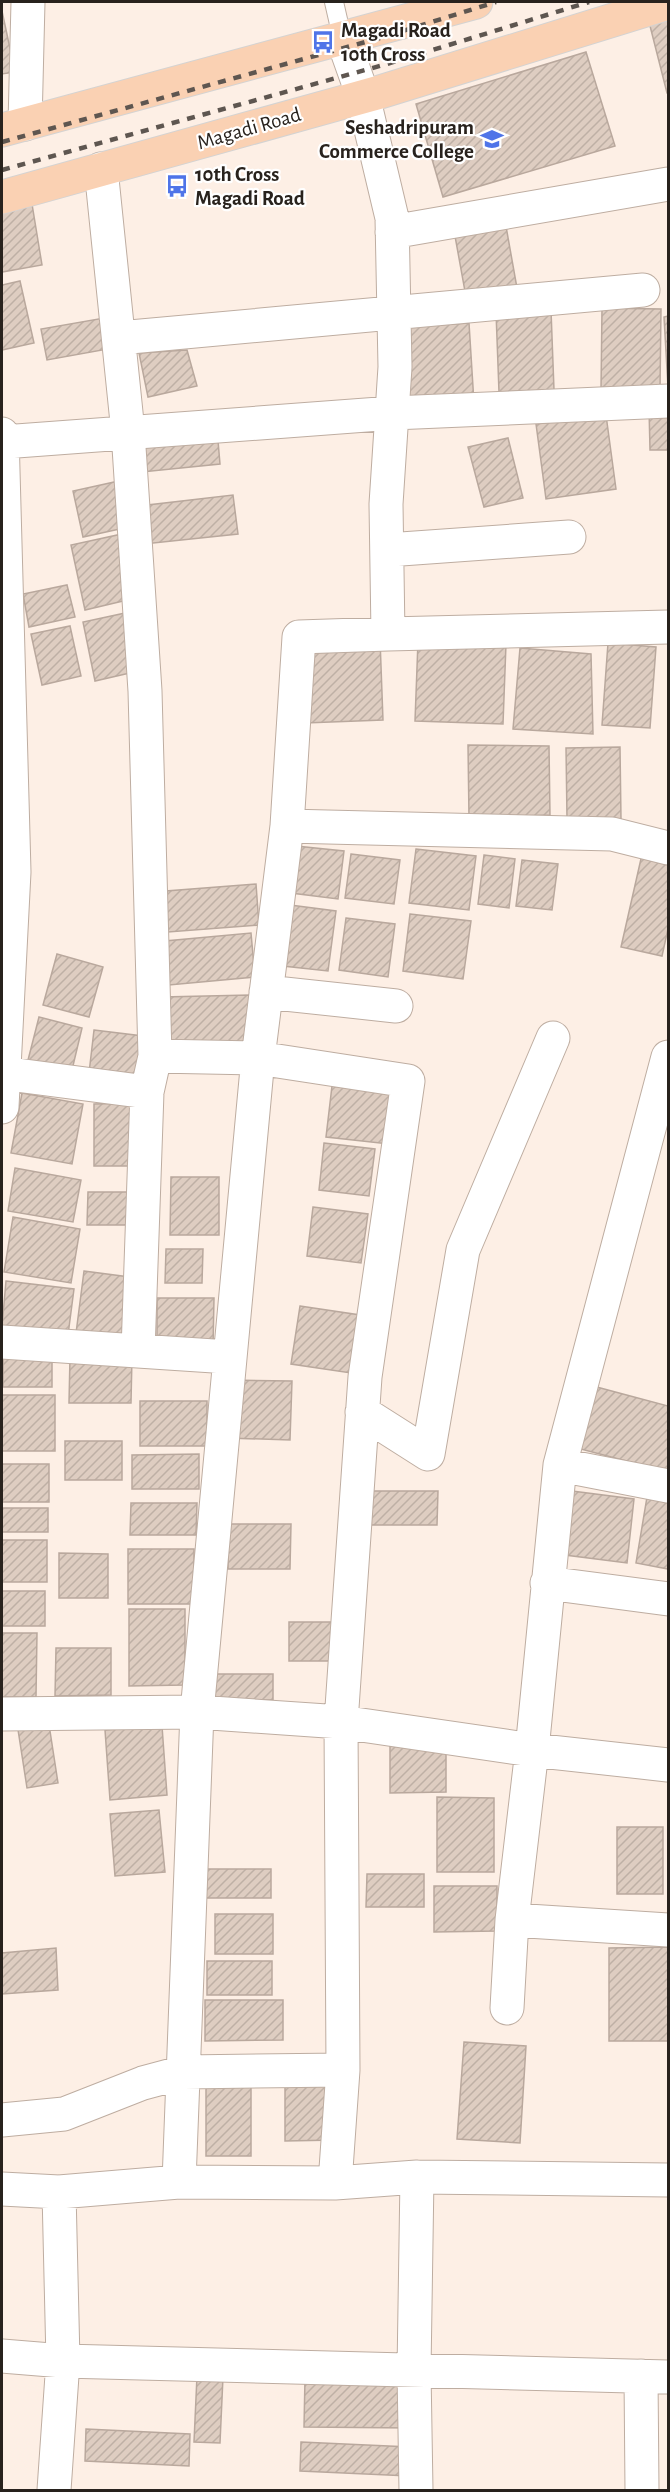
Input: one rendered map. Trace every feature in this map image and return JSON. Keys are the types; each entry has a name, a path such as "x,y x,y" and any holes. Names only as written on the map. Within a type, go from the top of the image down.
{"main road":[{"path":"13,127 476,2"},
{"name":"Magadi Road","path":"2,197 363,96 669,3"}],"street":[{"path":"13,127 19,11"},
{"path":"342,37 363,96 392,218 393,413 386,504 388,634"},
{"path":"101,169 128,432 145,691 155,1056 147,1092 138,1351"},
{"path":"392,232 669,184"},
{"path":"119,338 643,290"},
{"path":"2,1107 7,910 14,872 2,438 128,432 393,413 669,401"},
{"path":"387,550 569,537"},
{"path":"179,2182 197,1712 258,1058 287,826 299,638 669,627"},
{"path":"287,826 612,834 669,848"},
{"path":"266,992 396,1006"},
{"path":"362,1412 428,1454 463,1250 553,1038"},
{"path":"155,1056 258,1058 408,1082 362,1412 341,1722 343,2070 335,2183"},
{"path":"507,2008 512,1920 532,1750 560,1465 669,1057"},
{"path":"3,1074 147,1092"},
{"path":"2,1342 230,1357"},
{"path":"560,1465 669,1486"},
{"path":"547,1583 669,1599"},
{"path":"2,1714 197,1712 341,1722 532,1750 669,1765"},
{"path":"512,1920 669,1930"},
{"path":"2,2120 64,2114 144,2083 184,2072 343,2070"},
{"path":"416,2490 414,2371 417,2177"},
{"path":"2,2189 59,2192 179,2182 335,2183 417,2177 669,2180"},
{"path":"54,2490 63,2361 59,2192"},
{"path":"2,2356 63,2361 655,2377 642,2490"}],"lane":[{"path":"334,2 342,37"}],"building":[{"path":"2,11 15,72 2,74"},
{"path":"668,13 668,93 667,93 648,18"},
{"path":"586,52 615,146 443,197 416,104"},
{"path":"32,204 42,265 2,272 2,209"},
{"path":"504,215 517,288 466,297 453,225"},
{"path":"20,281 34,343 2,350 2,285"},
{"path":"602,308 661,309 660,391 601,390"},
{"path":"551,310 554,390 499,392 496,312"},
{"path":"668,316 668,387 664,317"},
{"path":"104,318 108,349 47,360 41,329"},
{"path":"469,323 474,403 405,407 401,327"},
{"path":"187,350 197,386 148,397 139,353"},
{"path":"649,408 668,408 668,450 650,450"},
{"path":"606,415 616,489 546,499 536,424"},
{"path":"217,429 220,464 142,472 139,435"},
{"path":"508,438 523,498 484,507 468,447"},
{"path":"119,481 129,527 83,537 73,491"},
{"path":"233,495 238,534 144,544 139,506"},
{"path":"122,534 136,598 85,610 71,545"},
{"path":"67,585 75,617 29,627 23,594"},
{"path":"130,612 143,670 95,681 83,622"},
{"path":"70,626 81,676 42,685 31,634"},
{"path":"380,639 383,720 305,723 301,643"},
{"path":"418,641 506,644 503,724 415,721"},
{"path":"608,643 656,647 650,728 602,725"},
{"path":"520,648 591,654 593,734 513,729"},
{"path":"468,745 549,746 550,815 469,818"},
{"path":"620,747 621,819 567,819 566,748"},
{"path":"296,846 344,851 338,899 291,893"},
{"path":"416,849 476,856 469,910 409,903"},
{"path":"643,850 668,856 668,929 662,956 621,947"},
{"path":"351,854 400,860 394,904 345,898"},
{"path":"484,855 515,859 509,908 478,904"},
{"path":"522,860 558,864 552,910 516,906"},
{"path":"256,884 259,925 168,932 166,891"},
{"path":"290,905 336,911 328,971 283,966"},
{"path":"410,914 471,921 463,979 403,971"},
{"path":"346,918 395,924 388,977 339,970"},
{"path":"251,933 255,977 169,985 165,941"},
{"path":"57,954 103,967 89,1017 43,1005"},
{"path":"250,995 251,1042 164,1045 162,997"},
{"path":"39,1017 82,1028 71,1074 27,1064"},
{"path":"94,1030 143,1036 138,1080 89,1073"},
{"path":"332,1086 395,1094 389,1144 326,1137"},
{"path":"22,1093 83,1104 72,1164 11,1153"},
{"path":"133,1103 133,1166 94,1166 94,1104"},
{"path":"324,1143 375,1149 369,1196 319,1190"},
{"path":"15,1168 81,1180 73,1222 8,1211"},
{"path":"171,1177 219,1177 219,1235 170,1235"},
{"path":"88,1192 134,1192 134,1225 87,1225"},
{"path":"313,1207 368,1214 361,1263 307,1256"},
{"path":"13,1217 80,1229 71,1283 4,1272"},
{"path":"166,1249 203,1249 202,1283 165,1283"},
{"path":"84,1271 137,1278 127,1348 75,1341"},
{"path":"6,1281 74,1289 68,1335 2,1326"},
{"path":"157,1298 214,1298 213,1347 157,1346"},
{"path":"300,1306 360,1315 351,1373 291,1364"},
{"path":"3,1352 52,1352 52,1387 3,1387"},
{"path":"70,1357 132,1357 131,1403 69,1403"},
{"path":"229,1380 292,1381 290,1440 227,1438"},
{"path":"593,1386 668,1406 668,1472 577,1448"},
{"path":"2,1395 55,1395 55,1451 2,1451"},
{"path":"140,1401 207,1401 207,1446 140,1446"},
{"path":"65,1441 122,1441 122,1480 65,1480"},
{"path":"199,1454 199,1489 132,1489 132,1455"},
{"path":"2,1464 49,1464 49,1502 2,1502"},
{"path":"369,1491 438,1491 437,1525 369,1525"},
{"path":"572,1491 634,1499 627,1563 565,1555"},
{"path":"648,1491 668,1494 668,1569 636,1563"},
{"path":"131,1503 197,1503 196,1535 130,1535"},
{"path":"2,1508 48,1508 48,1532 2,1532"},
{"path":"228,1524 291,1524 290,1569 228,1569"},
{"path":"2,1540 47,1540 47,1582 2,1582"},
{"path":"128,1549 194,1549 194,1604 128,1604"},
{"path":"59,1553 108,1554 108,1598 59,1598"},
{"path":"2,1591 45,1591 45,1626 2,1626"},
{"path":"129,1609 185,1609 185,1685 129,1686"},
{"path":"289,1622 341,1622 341,1661 289,1661"},
{"path":"2,1633 37,1633 36,1697 2,1697"},
{"path":"56,1648 111,1648 111,1695 55,1696"},
{"path":"213,1674 273,1674 273,1700 212,1700"},
{"path":"48,1718 58,1783 27,1788 17,1723"},
{"path":"162,1726 167,1795 110,1800 105,1730"},
{"path":"390,1745 446,1745 446,1792 390,1793"},
{"path":"437,1797 494,1798 494,1872 437,1872"},
{"path":"159,1810 165,1872 115,1876 110,1814"},
{"path":"617,1827 663,1827 663,1894 617,1894"},
{"path":"205,1869 271,1869 271,1898 205,1898"},
{"path":"367,1874 424,1874 424,1907 366,1907"},
{"path":"434,1886 497,1886 497,1931 434,1932"},
{"path":"215,1914 273,1914 273,1954 215,1954"},
{"path":"668,1947 668,2041 609,2041 609,1948"},
{"path":"56,1948 58,1990 2,1994 2,1953"},
{"path":"207,1961 272,1961 272,1995 207,1995"},
{"path":"205,2000 283,2000 283,2040 205,2041"},
{"path":"464,2042 526,2046 520,2143 457,2139"},
{"path":"206,2064 251,2064 251,2156 206,2156"},
{"path":"335,2083 336,2140 285,2141 285,2084"},
{"path":"197,2376 223,2377 220,2443 194,2442"},
{"path":"305,2378 412,2380 411,2428 304,2427"},
{"path":"86,2429 190,2434 189,2466 85,2461"},
{"path":"301,2442 410,2447 409,2476 300,2471"}],"railway":[{"path":"2,142 380,38 496,2"},
{"path":"2,170 387,64 589,2"}],"place":[{"name":"Magadi Road 10th Cross","path":"323,42"},
{"name":"Seshadripuram Commerce College","path":"492,139"},
{"name":"10th Cross Magadi Road","path":"177,186"}]}
